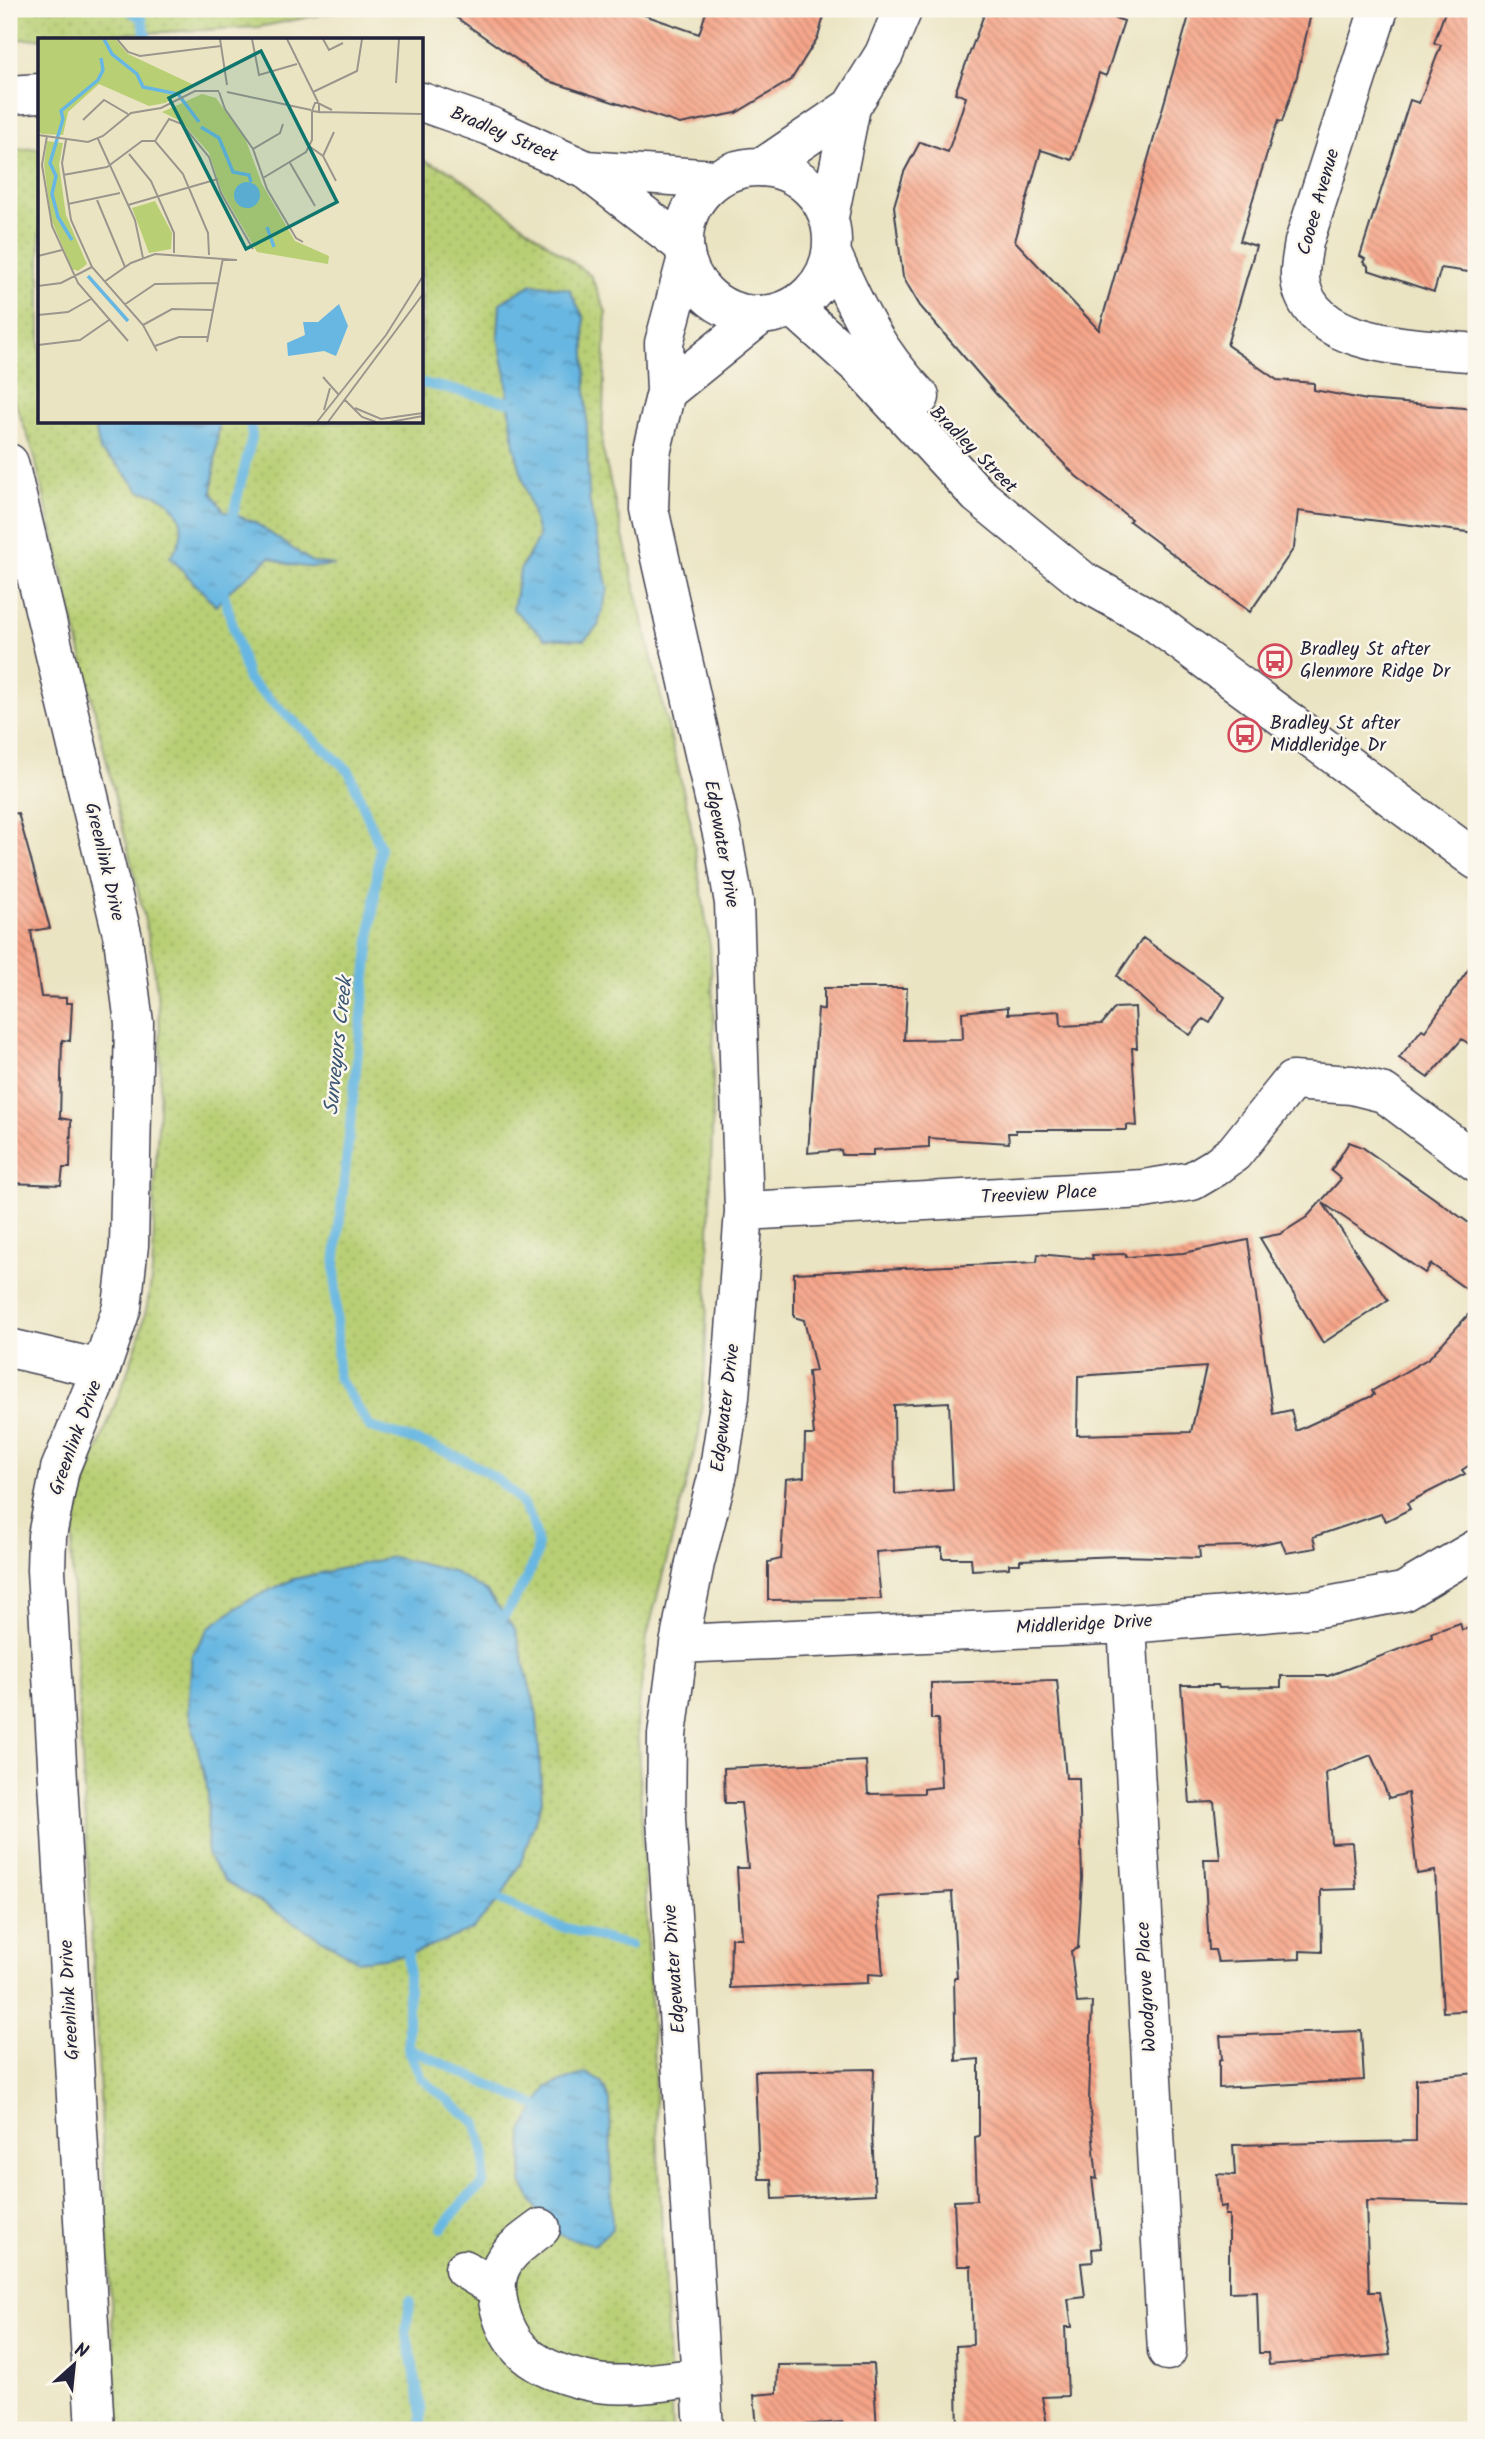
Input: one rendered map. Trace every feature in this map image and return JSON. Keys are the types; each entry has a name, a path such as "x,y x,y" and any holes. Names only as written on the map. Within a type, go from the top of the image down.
{"street":[{"path":"666,392 777,311 814,290 830,235 851,107 879,63 902,9"},
{"name":"Cooee Avenue","path":"1379,9 1304,242 1300,274 1302,290 1315,313 1341,332 1393,344 1476,353"},
{"name":"Bradley Street","path":"424,103 489,126 586,170 685,253"},
{"path":"763,167 851,107"},
{"path":"777,311 740,313 719,304 695,280 685,253 691,208 715,179 738,169 763,167 784,172 814,191 830,235"},
{"name":"Bradley Street","path":"586,170 715,179"},
{"name":"Bradley Street","path":"830,235 863,324 903,379 1016,495 1127,583 1150,618"},
{"name":"Edgewater Drive","path":"685,253 664,343 666,392 651,453 649,509 723,838 734,903 744,1211 726,1422 718,1474 695,1563 679,1644 667,1735 666,1819 704,2430"},
{"name":"Bradley Street","path":"777,311 863,370 978,495 1083,582 1150,618 1476,860"},
{"name":"Greenlink Drive","path":"9,463 118,918 131,990 135,1054 126,1277 122,1307 55,1488 47,1536 46,1570 94,2430"},
{"name":"Treeview Place","path":"744,1211 1144,1189 1192,1181 1234,1153 1292,1082 1352,1085 1384,1093 1476,1162"},
{"path":"9,1348 101,1369"},
{"name":"Middleridge Drive","path":"679,1644 1127,1624 1312,1609 1403,1592 1476,1549"},
{"name":"Woodgrove Place","path":"1127,1624 1167,2351"},
{"path":"541,2228 503,2263 498,2288 497,2299 519,2349 557,2371 585,2381 618,2384 701,2377"},
{"path":"464,2269 498,2288"}],"green space":[{"path":"9,9 349,9 259,27 9,40"},
{"path":"38,148 38,424 424,424 424,161 451,171 591,276 606,312 602,447 690,820 710,945 714,1018 705,1368 699,1434 647,1636 637,1723 672,2430 118,2430 71,1554 87,1481 125,1379 146,1309 153,1260 160,1026 155,976 141,905 33,450 9,387 9,150"}],"water":[{"path":"532,284 569,289 584,318 589,499 608,589 598,626 584,640 545,638 513,609 520,570 539,537 514,446 506,376 498,337 500,303"},
{"path":"94,424 219,424 212,493 224,511 254,522 312,562 335,565 302,567 270,557 216,606 170,557 181,535 178,514 164,499 140,491 117,464 100,451"},
{"path":"392,1557 452,1571 487,1592 515,1629 537,1714 542,1800 521,1862 500,1899 472,1930 408,1955 358,1961 225,1881 207,1855 208,1791 188,1709 192,1654 210,1627 246,1601 294,1579"},
{"path":"586,2073 601,2082 610,2101 612,2229 594,2245 549,2232 522,2182 523,2130 547,2087"}],"building":[{"path":"444,9 627,9 699,34 707,9 826,9 818,37 791,80 736,113 680,124 546,80"},
{"path":"986,9 1088,9 1124,21 1106,76 1099,73 1072,160 1041,150 1015,241 1099,330 1191,9 1312,9 1297,76 1282,122 1278,121 1272,137 1240,241 1256,246 1227,345 1277,380 1314,383 1314,390 1367,400 1476,409 1476,533 1298,511 1294,548 1250,612 1129,521 1131,519 1076,476 996,394 920,306 903,277 894,206 904,172 920,142 948,152 966,97 955,93"},
{"path":"1446,9 1476,9 1476,273 1441,268 1434,292 1368,270 1368,266 1363,262 1365,259 1360,256 1410,100 1419,103 1441,45 1434,43"},
{"path":"18,813 50,928 31,931 41,997 66,998 66,1003 72,1003 70,1041 62,1040 60,1118 71,1120 70,1168 63,1168 61,1185 9,1183 9,814"},
{"path":"1143,938 1225,997 1210,1023 1203,1019 1190,1035 1158,1013 1117,976"},
{"path":"1476,959 1476,1049 1462,1039 1428,1078 1399,1058 1422,1029 1425,1031"},
{"path":"824,988 907,988 904,1040 963,1039 962,1012 1008,1007 1008,1014 1060,1011 1061,1026 1102,1024 1115,1008 1135,1007 1137,1048 1132,1048 1137,1126 1127,1125 1127,1130 1016,1130 1016,1133 1008,1133 1009,1143 929,1138 929,1147 873,1150 873,1155 842,1155 841,1150 808,1153 818,1008 824,1010"},
{"path":"1349,1142 1362,1147 1476,1228 1476,1296 1431,1264 1425,1273 1323,1203 1388,1300 1323,1343 1260,1238 1280,1234 1307,1217 1341,1179 1331,1171"},
{"path":"1248,1240 1273,1414 1291,1410 1296,1431 1374,1395 1372,1391 1429,1358 1476,1306 1476,1461 1462,1470 1465,1474 1407,1503 1410,1509 1386,1521 1381,1514 1313,1537 1316,1548 1286,1553 1281,1540 1252,1546 1199,1547 1200,1558 1119,1556 1020,1560 1020,1564 1009,1564 1009,1568 972,1570 971,1558 942,1558 942,1547 876,1552 881,1599 768,1600 768,1562 781,1559 786,1479 804,1477 805,1435 814,1435 808,1372 816,1371 804,1320 794,1317 794,1273 1037,1262 1038,1254 1093,1259 1092,1255 1126,1254 1126,1257 1183,1253","holes":["1206,1367 1191,1432 1077,1435 1078,1376","949,1402 953,1490 895,1494 894,1405"]},
{"path":"1460,1623 1462,1630 1476,1626 1476,2010 1443,2012 1435,1871 1417,1874 1408,1793 1389,1798 1371,1755 1326,1773 1331,1843 1352,1842 1356,1889 1321,1890 1322,1952 1300,1951 1300,1959 1218,1962 1215,1950 1209,1950 1204,1859 1220,1859 1214,1802 1190,1803 1181,1685 1218,1685 1219,1688 1281,1687 1281,1676 1328,1676 1432,1637 1431,1633"},
{"path":"1057,1680 1066,1778 1079,1778 1082,1878 1078,1948 1071,1951 1077,2003 1092,2002 1089,2101 1097,2179 1092,2178 1101,2248 1092,2249 1093,2262 1081,2263 1085,2297 1068,2299 1072,2327 1065,2327 1068,2396 1042,2397 1048,2430 958,2430 956,2346 973,2345 971,2266 957,2266 954,2201 977,2200 975,2137 979,2136 979,2059 956,2061 954,1978 957,1978 952,1892 877,1897 883,1975 868,1974 868,1983 730,1988 731,1938 741,1938 737,1868 748,1868 741,1803 725,1803 724,1768 866,1761 868,1794 924,1793 924,1789 941,1787 938,1719 931,1719 931,1683"},
{"path":"1361,2031 1364,2080 1219,2088 1219,2060 1222,2059 1220,2036"},
{"path":"874,2069 872,2132 875,2194 773,2199 772,2179 759,2179 755,2071"},
{"path":"1476,2073 1476,2204 1366,2201 1369,2292 1379,2292 1390,2355 1269,2365 1268,2353 1259,2353 1257,2291 1229,2292 1229,2215 1225,2215 1226,2206 1220,2207 1217,2174 1235,2175 1233,2145 1416,2141 1416,2079"},
{"path":"873,2364 877,2430 843,2430 842,2422 757,2428 754,2395 777,2393 778,2365"}],"waterway":[{"name":"Surveyors Creek","path":"128,9 142,19 147,38"},
{"path":"424,383 509,402"},
{"name":"Surveyors Creek","path":"230,527 252,437 250,424"},
{"name":"Surveyors Creek","path":"220,580 248,680 349,771 380,847 335,1265 338,1377 370,1427 420,1442 474,1465 499,1481 519,1500 532,1522 537,1548 529,1573 505,1615"},
{"path":"500,1899 552,1924 630,1946"},
{"path":"408,1955 408,2048 422,2079 477,2124 485,2156 483,2184 463,2202 442,2228"},
{"path":"408,2048 537,2106"},
{"path":"410,2301 406,2331 421,2407 421,2430"}],"place":[{"name":"Bradley St after Glenmore Ridge Dr","path":"1275,661"},
{"name":"Bradley St after Middleridge Dr","path":"1245,735"}]}
